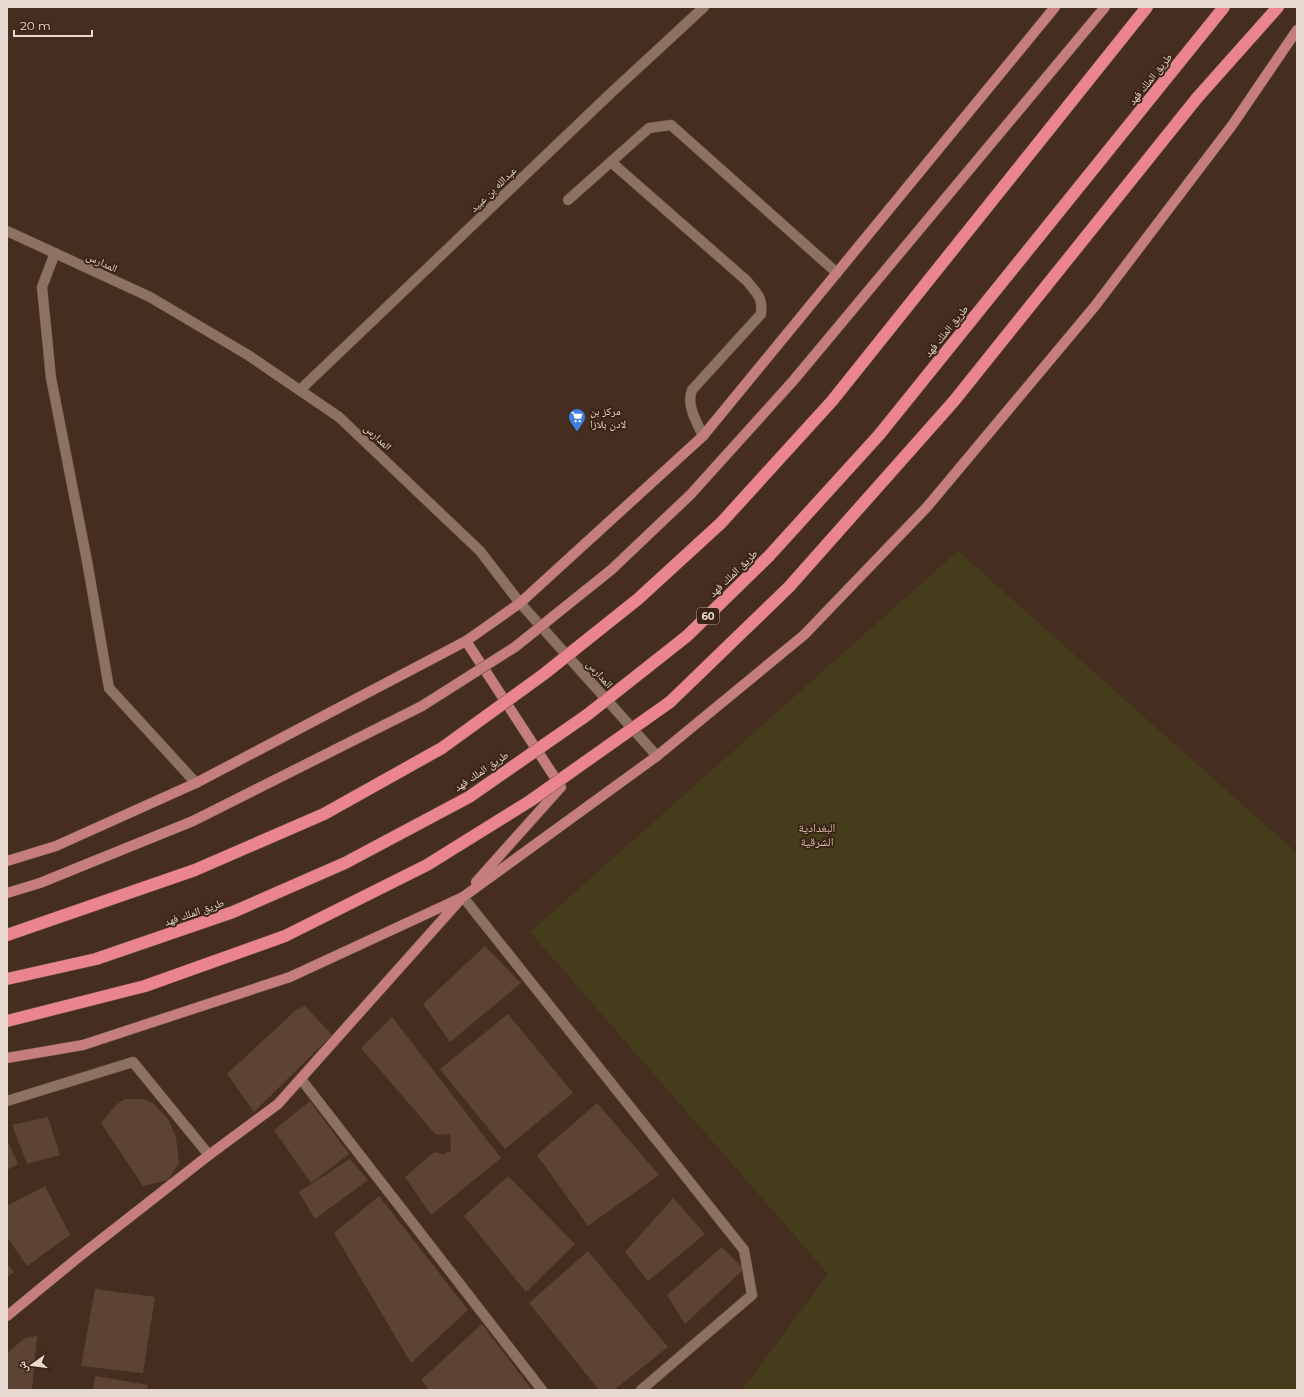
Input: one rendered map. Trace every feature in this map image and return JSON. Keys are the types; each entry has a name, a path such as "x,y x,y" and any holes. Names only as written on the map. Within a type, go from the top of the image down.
{"highway":[{"path":"7,935 195,870 324,814 442,748 544,674 638,599 721,522 832,401 1147,7"},
{"name":"طريق الملك فهد","path":"7,979 96,959 232,912 345,863 469,797 587,715 687,636 769,556 879,435 1224,7"},
{"path":"7,1021 145,986 285,936 427,864 530,801 670,702 789,587 954,401 1197,98 1278,7"}],"main road":[{"path":"7,892 40,883 193,821 422,706 515,647 611,570 691,494 793,381 1106,7"},
{"path":"7,861 56,846 196,783 466,641 520,603 703,436 1052,8"},
{"path":"7,1058 83,1046 290,977 463,897 657,756 804,635 927,507 1095,306 1233,124 1297,30"},
{"path":"7,1316 208,1155 278,1104 561,787 466,641"}],"street":[{"name":"عبدالله بن عبيد","path":"300,390 612,92 704,7"},
{"path":"568,200 649,128 671,125 837,273"},
{"path":"611,162 747,281 757,293 762,304 761,314 692,390 690,405 703,436"},
{"name":"المدارس","path":"7,231 150,297 248,355 338,417 480,551 520,603 657,756"},
{"path":"55,253 42,287 50,378 87,561 109,688 196,783"},
{"path":"463,897 744,1250 752,1295 641,1390"},
{"path":"7,1101 133,1062 208,1155"},
{"path":"301,1079 542,1390"}],"sand":[{"path":"958,551 1297,853 1297,1390 742,1390 828,1274 530,932"}],"building":[{"path":"485,946 521,983 450,1042 423,1004"},
{"path":"305,1006 332,1035 254,1112 227,1074 296,1010"},
{"path":"508,1014 573,1093 505,1149 440,1069"},
{"path":"392,1017 501,1158 431,1215 405,1177 434,1152 443,1154 451,1151 450,1134 436,1135 361,1048"},
{"path":"125,1099 143,1099 153,1103 168,1119 176,1137 179,1163 168,1180 143,1186 101,1123 116,1105"},
{"path":"310,1101 349,1154 311,1183 274,1130"},
{"path":"597,1103 659,1175 588,1226 537,1155"},
{"path":"48,1117 60,1155 27,1164 12,1125"},
{"path":"7,1140 18,1164 7,1170"},
{"path":"350,1159 368,1180 315,1219 299,1192"},
{"path":"508,1176 575,1244 526,1292 464,1216"},
{"path":"45,1186 70,1235 27,1266 7,1237 7,1206"},
{"path":"379,1196 468,1310 411,1363 334,1233"},
{"path":"673,1198 705,1234 648,1281 625,1252"},
{"path":"722,1247 744,1269 685,1324 667,1295"},
{"path":"588,1251 668,1347 614,1390 599,1390 529,1303"},
{"path":"7,1263 14,1272 7,1277"},
{"path":"95,1289 155,1297 143,1373 81,1366"},
{"path":"482,1324 532,1390 429,1390 421,1380"},
{"path":"37,1336 32,1390 7,1390 7,1353 25,1338"},
{"path":"95,1376 148,1385 147,1390 93,1390"}],"place":[{"name":"مركز بن لادن بلازا","path":"577,432"}],"district":[{"name":"البغدادية الشرقية","path":"817,835"}]}
